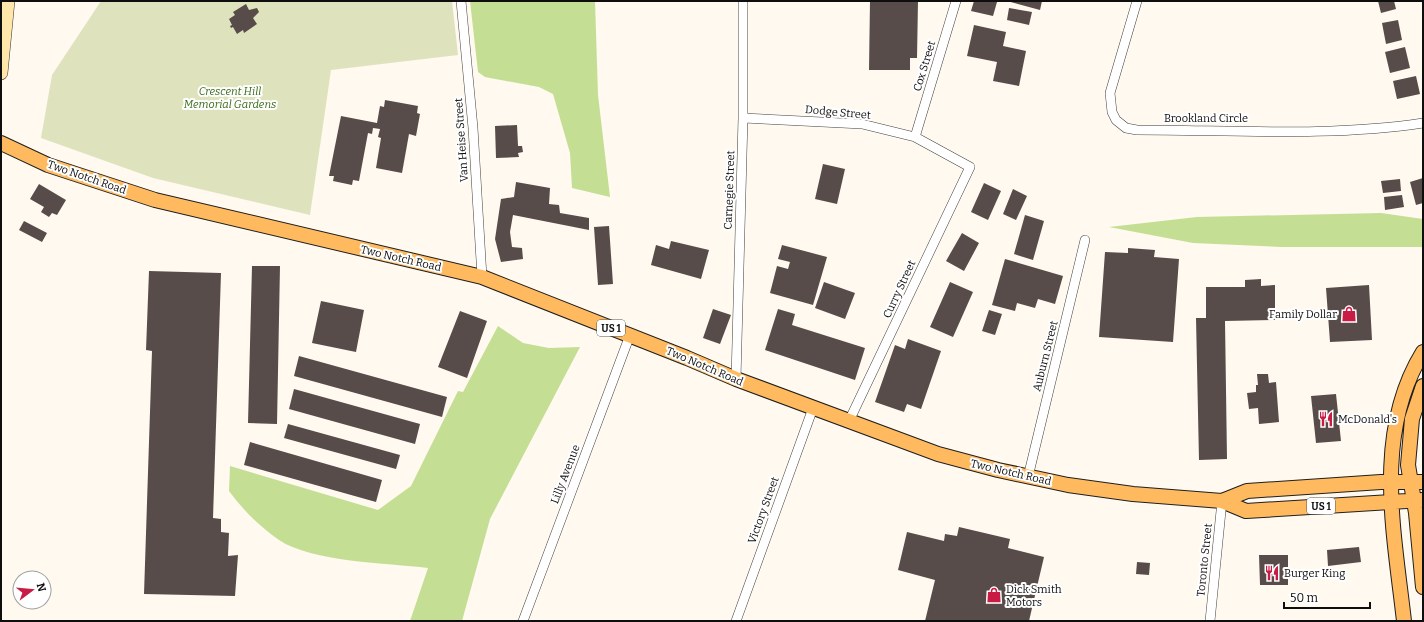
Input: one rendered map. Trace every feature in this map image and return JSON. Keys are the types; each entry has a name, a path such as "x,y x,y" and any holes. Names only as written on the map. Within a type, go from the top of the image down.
{"main road":[{"name":"Two Notch Road","path":"1,143 48,165 155,200 482,277 630,335 736,379 938,454 1028,477 1133,494 1222,501 1246,511 1418,500"},
{"path":"1404,621 1392,502 1386,482 1397,414 1409,379 1423,352"},
{"path":"1423,386 1416,405 1411,429 1414,479 1418,500 1423,587"},
{"path":"1222,501 1247,491 1414,479"}],"street":[{"path":"1,73 8,1"},
{"name":"Van Heise Street","path":"461,1 472,122 482,277"},
{"name":"Carnegie Street","path":"736,379 743,118 743,1"},
{"name":"Cox Street","path":"915,137 956,1"},
{"name":"Brookland Circle","path":"1137,1 1110,93 1112,112 1116,120 1126,128 1137,130 1294,131 1376,128 1423,123"},
{"name":"Dodge Street","path":"743,118 862,124 915,137 970,167"},
{"name":"Curry Street","path":"849,421 970,167"},
{"name":"Auburn Street","path":"1028,477 1085,240"},
{"name":"Lilly Avenue","path":"523,621 630,335"},
{"name":"Victory Street","path":"736,621 813,408"},
{"name":"Toronto Street","path":"1210,621 1222,501"}],"green space":[{"name":"Crescent Hill Memorial Gardens","path":"101,1 452,1 458,55 331,70 310,215 153,178 41,138 52,75"},
{"path":"470,1 595,1 598,95 610,197 572,188 570,153 553,94 539,87 485,77 478,72"},
{"path":"1381,213 1423,219 1423,247 1281,247 1193,243 1109,227 1197,217"},
{"path":"498,326 523,343 549,348 580,347 490,519 462,621 410,621 428,568 372,563 330,557 310,553 293,547 279,540 259,524 240,505 229,491 230,466 378,510 411,486 458,391 463,392"}],"building":[{"path":"870,1 918,1 917,58 910,58 910,70 869,70"},
{"path":"974,1 997,2 993,16 971,11"},
{"path":"1007,1 1042,1 1040,10"},
{"path":"1378,1 1394,1 1396,9 1381,13"},
{"path":"246,4 249,10 257,8 259,12 253,18 257,24 244,33 243,30 237,34 233,27 231,28 230,26 232,25 229,19 235,15 233,12"},
{"path":"1009,8 1032,12 1029,25 1007,20"},
{"path":"1398,20 1402,40 1386,44 1382,23"},
{"path":"974,25 1006,32 1003,46 1026,51 1019,86 993,81 997,62 967,56"},
{"path":"1405,47 1410,68 1390,73 1385,52"},
{"path":"1416,76 1420,94 1397,99 1393,81"},
{"path":"385,100 418,106 417,113 420,114 416,136 409,134 402,173 376,168 381,138 378,137 380,129 373,128 372,134 368,133 359,181 353,180 352,185 333,181 334,176 329,176 341,116 377,123 380,106 384,107"},
{"path":"517,125 518,146 522,146 523,152 518,153 519,157 496,158 495,126"},
{"path":"823,164 845,169 837,204 815,199"},
{"path":"1423,178 1423,203 1416,205 1410,182"},
{"path":"1400,179 1401,191 1383,193 1381,181"},
{"path":"516,182 550,188 549,204 559,205 560,213 589,218 589,230 513,215 510,232 512,247 522,248 523,259 501,262 495,239 501,199 514,197"},
{"path":"984,183 1001,191 988,220 971,212"},
{"path":"39,184 66,200 57,215 52,213 49,217 41,212 44,207 30,199"},
{"path":"1013,189 1027,196 1016,220 1003,214"},
{"path":"1402,195 1404,207 1385,210 1384,197"},
{"path":"1025,215 1044,221 1033,260 1014,254"},
{"path":"24,221 47,233 42,242 19,230"},
{"path":"609,226 613,284 598,285 594,227"},
{"path":"962,233 979,243 964,271 946,261"},
{"path":"671,241 709,250 701,279 651,265 656,245 669,249"},
{"path":"782,245 827,257 813,305 770,293 777,266 788,269 790,262 778,259"},
{"path":"1128,248 1155,250 1154,257 1179,259 1173,342 1099,337 1105,252 1128,253"},
{"path":"1005,259 1063,276 1055,304 1038,299 1035,308 1017,303 1015,311 992,305"},
{"path":"252,266 280,266 277,424 248,423"},
{"path":"149,271 221,273 213,518 221,519 221,532 229,533 228,556 238,555 235,596 144,594 152,351 146,350"},
{"path":"1261,279 1261,286 1275,285 1275,320 1225,321 1227,459 1199,460 1196,318 1206,318 1206,287 1245,287 1245,280"},
{"path":"824,282 855,293 845,319 815,308"},
{"path":"950,282 973,292 953,337 930,327"},
{"name":"Family Dollar","path":"1369,285 1372,340 1330,342 1326,288"},
{"path":"321,301 364,310 356,352 312,343"},
{"path":"713,309 731,315 720,344 703,338"},
{"path":"778,309 795,314 792,325 865,348 855,380 765,350"},
{"path":"989,310 1002,314 995,335 982,331"},
{"path":"460,311 487,321 467,378 438,367"},
{"path":"908,339 941,351 921,409 907,404 904,412 875,402 895,345 905,349"},
{"path":"299,356 447,397 442,417 294,376"},
{"path":"1257,374 1268,374 1269,383 1276,382 1279,422 1259,424 1258,408 1249,409 1247,393 1256,392 1256,385 1258,385"},
{"path":"294,389 420,424 415,444 289,409"},
{"name":"McDonald's","path":"1336,394 1341,441 1316,443 1311,396"},
{"path":"288,424 400,455 396,469 284,438"},
{"path":"250,442 382,480 376,502 244,465"},
{"path":"959,527 1010,539 1008,548 1044,557 1029,621 925,621 935,580 898,570 907,532 944,541 945,534 957,536"},
{"path":"1359,547 1361,562 1328,566 1327,550"},
{"path":"1259,555 1288,555 1288,585 1260,585"},
{"path":"1137,562 1150,563 1149,575 1136,574"}],"place":[{"name":"Family Dollar","path":"1349,314"},
{"name":"McDonald's","path":"1326,419"},
{"name":"Burger King","path":"1272,573"},
{"name":"Dick Smith Motors","path":"994,595"}]}
